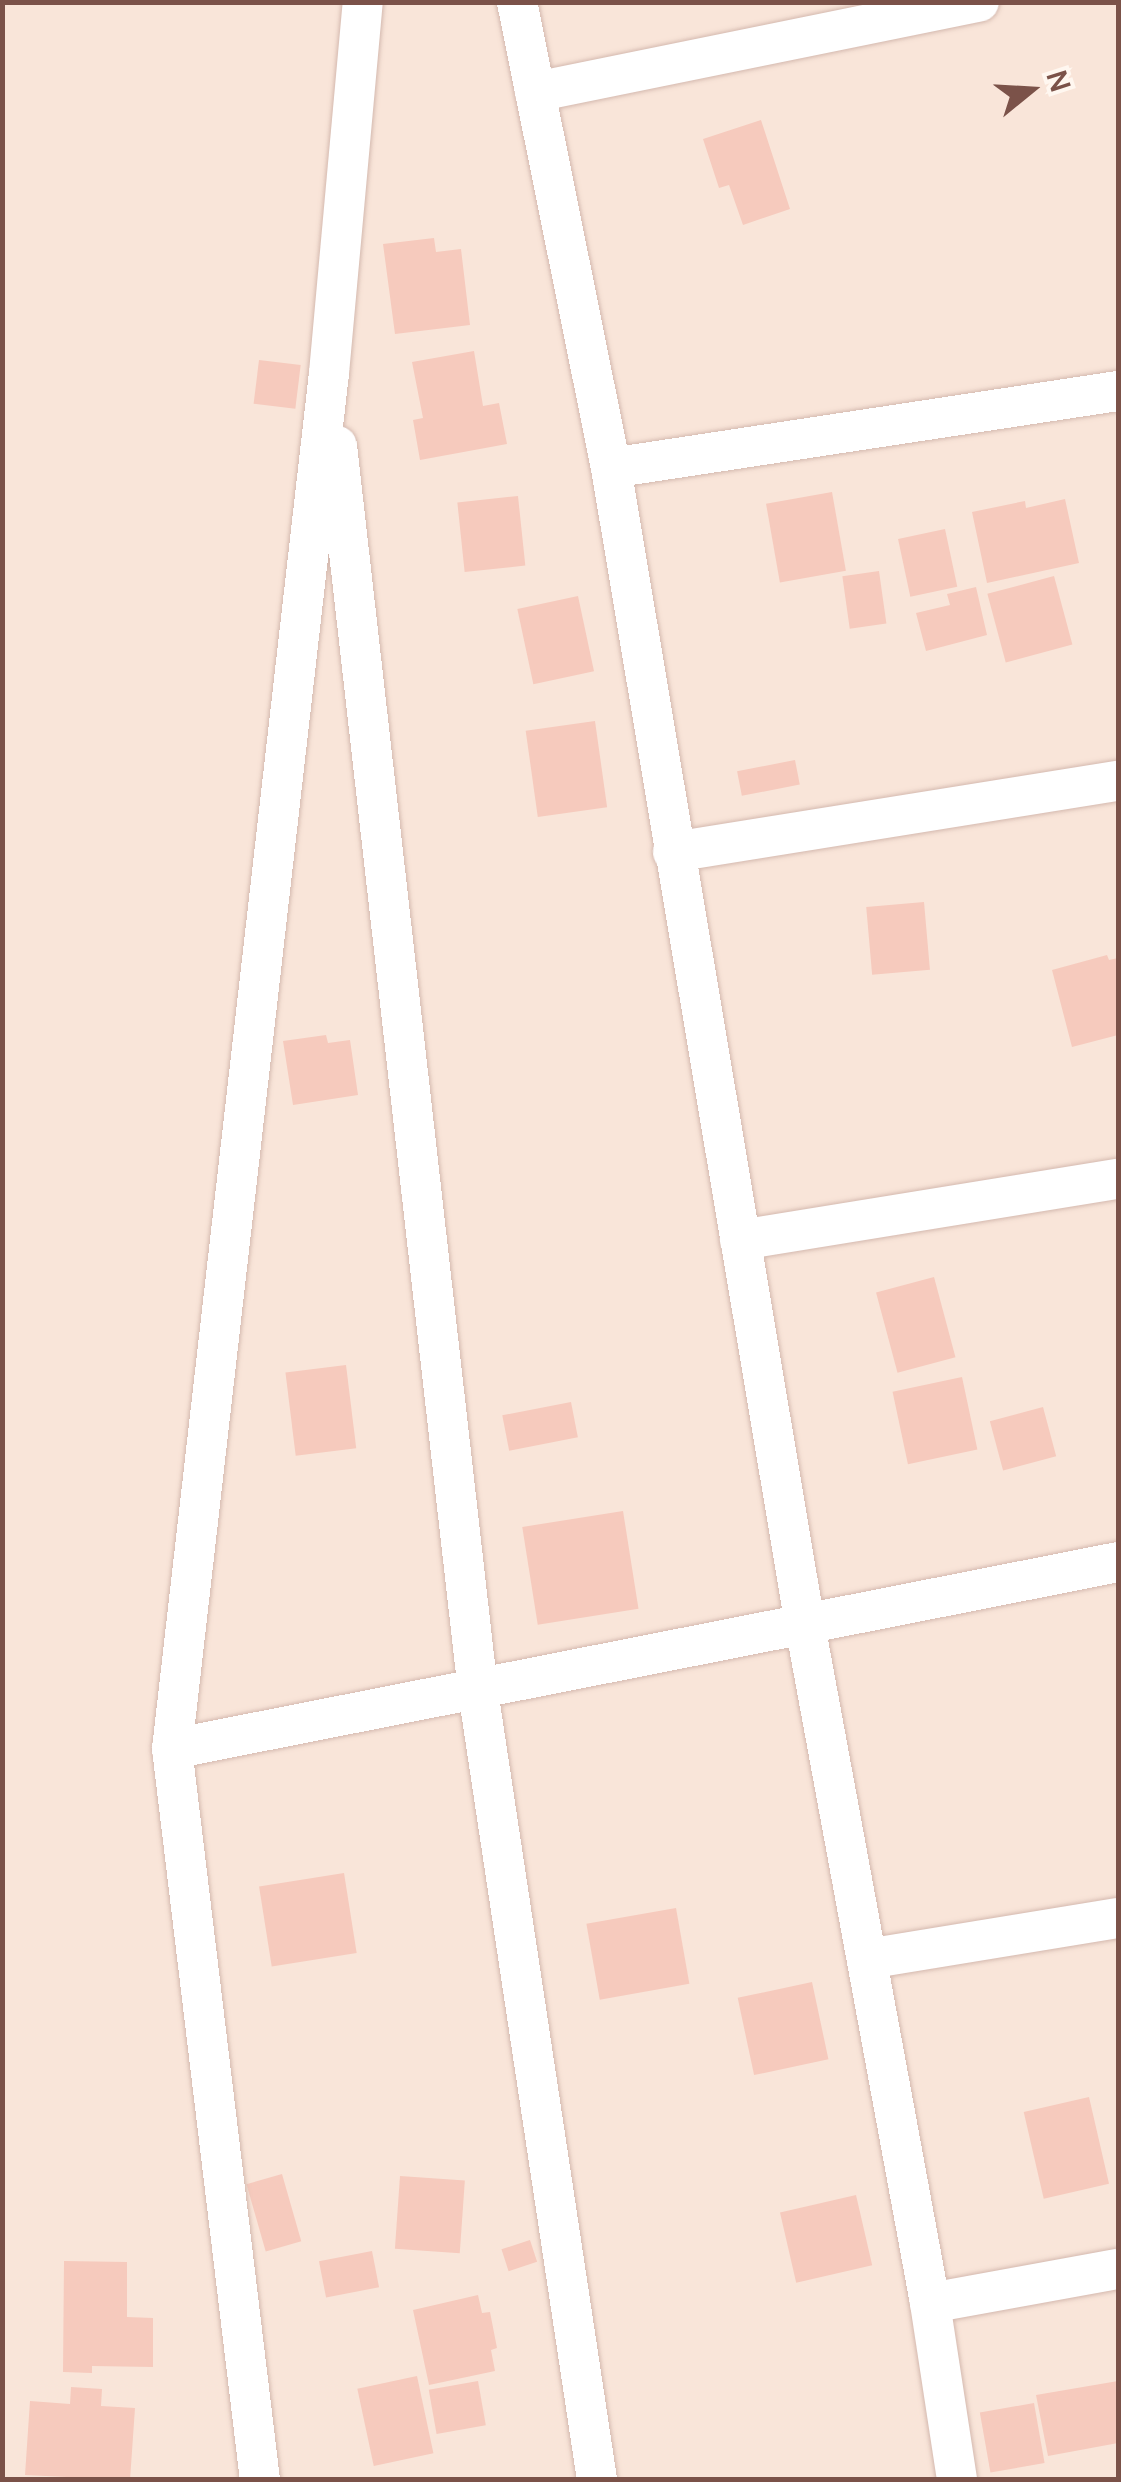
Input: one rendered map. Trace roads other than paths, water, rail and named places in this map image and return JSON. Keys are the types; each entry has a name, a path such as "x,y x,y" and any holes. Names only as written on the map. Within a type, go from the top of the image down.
{"street":[{"path":"260,2480 172,1748 329,373 363,2"},
{"path":"516,2 611,468 805,1625 930,2303 957,2480"},
{"path":"535,92 979,2"},
{"path":"329,373 478,1690 597,2480"},
{"path":"611,468 1118,390"},
{"path":"673,852 1118,781"},
{"path":"740,1240 1118,1179"},
{"path":"172,1748 1118,1562"},
{"path":"868,1959 1118,1918"},
{"path":"930,2303 1118,2269"}]}
